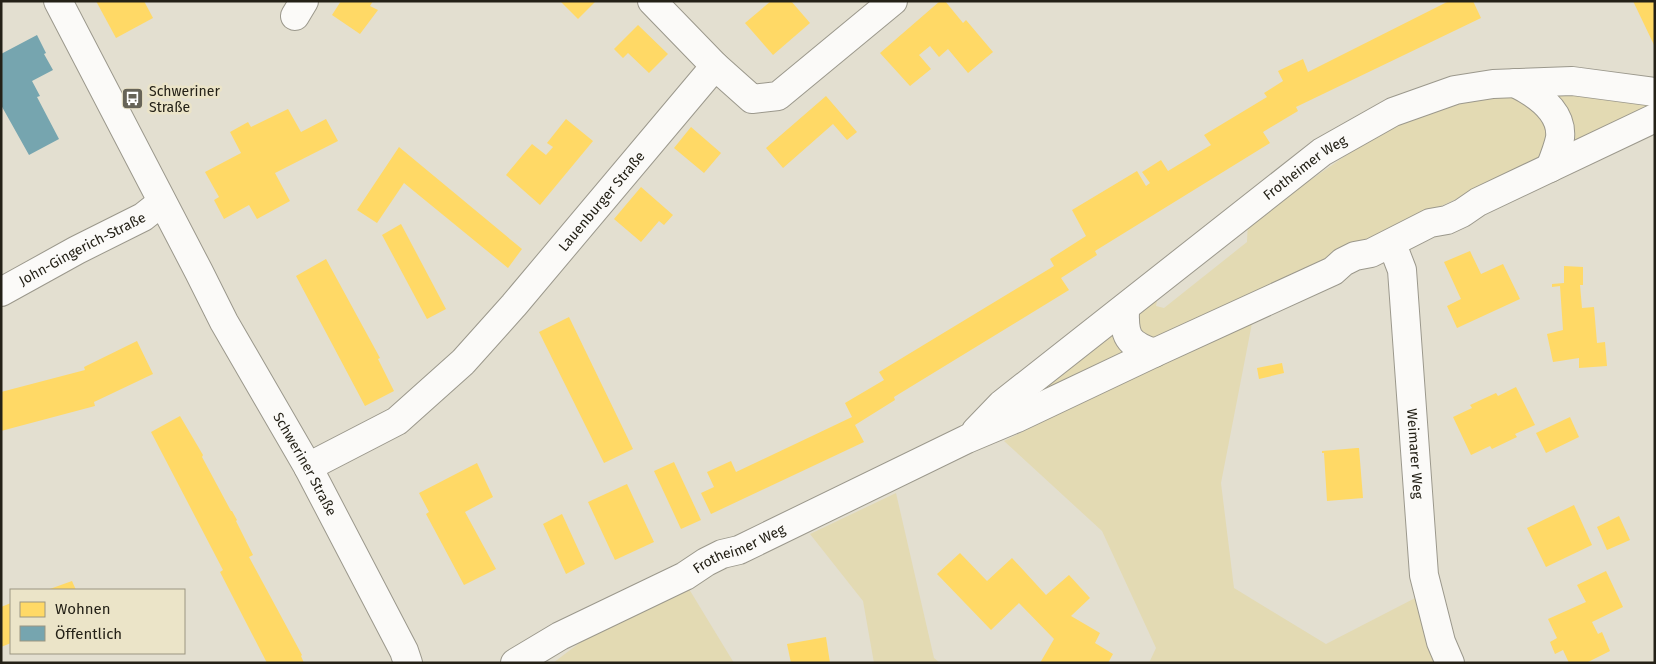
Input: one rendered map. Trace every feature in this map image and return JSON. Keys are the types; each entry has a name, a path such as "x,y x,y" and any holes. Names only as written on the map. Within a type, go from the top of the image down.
{"street":[{"name":"Schweriner Straße","path":"58,1 224,322 308,467 399,642 408,663"},
{"path":"652,1 715,66 752,99 778,96 893,1"},
{"name":"Lauenburger Straße","path":"308,467 397,421 463,362 514,305 715,66"},
{"name":"Frotheimer Weg","path":"968,439 1002,404 1322,152 1393,112 1455,90 1493,84 1572,81 1655,92"},
{"path":"1515,83 1535,93 1548,105 1557,122 1560,136 1550,168"},
{"name":"Frotheimer Weg","path":"515,663 560,636 685,576 722,554 739,550 968,439 1333,271 1343,262 1355,256 1371,253 1430,223 1447,220 1462,213 1478,202 1655,118"},
{"name":"John-Gingerich-Straße","path":"1,292 77,250 143,217 162,202"},
{"name":"Weimarer Weg","path":"1392,244 1402,270 1424,575 1441,642 1450,663"},
{"path":"1125,308 1124,321 1128,335 1134,345 1154,353"}],"shaded area":[{"path":"1541,89 1655,104 1563,147"},
{"path":"1514,90 1552,128 1543,159 1147,342 1140,333 1139,309 1159,290 1156,306 1164,308 1247,242 1248,218 1299,178 1309,181 1378,135 1416,116 1458,103"},
{"path":"1253,318 1221,483 1234,588 1326,644 1421,595 1443,663 1149,663 1156,648 1102,531 1004,441"},
{"path":"1115,321 1135,353 1022,401"},
{"path":"896,493 934,658 940,663 874,663 863,601 810,534"},
{"path":"689,589 734,663 553,663 594,632"}],"building: Wohnen":[{"path":"96,1 144,1 153,18 116,38"},
{"path":"341,1 373,1 370,6 378,10 360,34 332,15"},
{"path":"560,1 596,1 578,19"},
{"path":"771,1 791,1 810,23 773,55 745,23"},
{"path":"940,1 945,1 963,23 966,20 993,52 968,73 948,49 939,57 930,46 919,55 931,69 910,86 880,53"},
{"path":"1449,1 1473,1 1481,18 1296,107 1298,111 1263,132 1270,143 1095,251 1097,255 1061,278 1069,290 894,397 895,400 855,425 864,442 711,514 701,493 714,487 707,472 731,461 736,472 852,417 845,403 884,380 879,372 1054,266 1050,259 1086,236 1072,210 1137,171 1146,186 1150,183 1142,172 1161,160 1168,171 1211,145 1204,135 1267,97 1264,93 1283,81 1278,71 1303,59 1308,72"},
{"path":"1633,1 1655,1 1655,47"},
{"path":"638,25 668,54 649,73 628,53 623,58 614,49"},
{"path":"826,96 857,132 847,140 833,124 783,168 766,148"},
{"path":"288,109 301,132 326,119 338,141 275,173 290,201 257,219 249,205 224,219 214,200 219,197 205,172 241,153 230,132 248,122 251,127"},
{"path":"566,119 593,141 540,205 506,175 532,144 546,155 553,147 547,143"},
{"path":"691,127 721,153 704,173 674,148"},
{"path":"399,147 522,249 508,268 404,183 377,223 357,210"},
{"path":"641,187 673,215 664,225 659,221 641,242 614,219"},
{"path":"401,224 446,309 427,319 382,235"},
{"path":"1470,251 1481,274 1503,264 1520,299 1457,328 1447,306 1461,299 1444,262"},
{"path":"326,259 380,358 378,359 394,391 365,406 296,276"},
{"path":"1564,266 1583,267 1583,285 1580,285 1582,308 1594,307 1597,343 1605,342 1607,366 1579,368 1579,358 1553,362 1547,334 1563,330 1560,286 1552,287 1552,284 1564,283"},
{"path":"569,317 633,449 604,463 539,332"},
{"path":"137,341 153,374 94,402 95,406 1,431 1,392 85,370 84,367"},
{"path":"1282,363 1284,373 1259,379 1257,368"},
{"path":"1516,387 1535,425 1515,434 1517,437 1492,449 1490,446 1471,455 1453,417 1472,408 1470,405 1496,393 1498,396"},
{"path":"180,416 237,520 253,555 249,557 302,655 304,663 267,663 220,572 223,570 151,432"},
{"path":"1570,417 1579,437 1546,453 1536,433"},
{"path":"1359,448 1363,498 1327,501 1324,453 1322,451"},
{"path":"674,462 701,520 681,529 654,471"},
{"path":"477,463 493,497 465,512 496,569 464,585 426,514 429,512 419,493"},
{"path":"627,484 654,542 615,560 588,502"},
{"path":"1574,505 1592,545 1546,567 1527,528"},
{"path":"562,514 585,564 566,574 543,524"},
{"path":"1619,516 1630,540 1607,550 1597,527"},
{"path":"960,553 987,581 1012,558 1046,595 1069,575 1090,598 1071,616 1100,633 1095,643 1113,654 1108,663 1040,663 1054,639 1019,603 991,630 937,574"},
{"path":"1606,571 1623,607 1592,622 1598,634 1602,632 1610,651 1586,663 1569,663 1563,650 1555,654 1550,642 1557,638 1548,619 1586,602 1577,585"},
{"path":"72,581 76,589 50,589"},
{"path":"10,603 10,643 1,647 1,607"},
{"path":"826,637 830,663 791,663 787,644"}],"building: Öffentlich":[{"path":"37,35 46,53 44,54 53,70 32,81 40,96 37,97 59,139 29,155 1,105 1,54"}],"place":[{"name":"Schweriner Straße","path":"133,99"}]}
